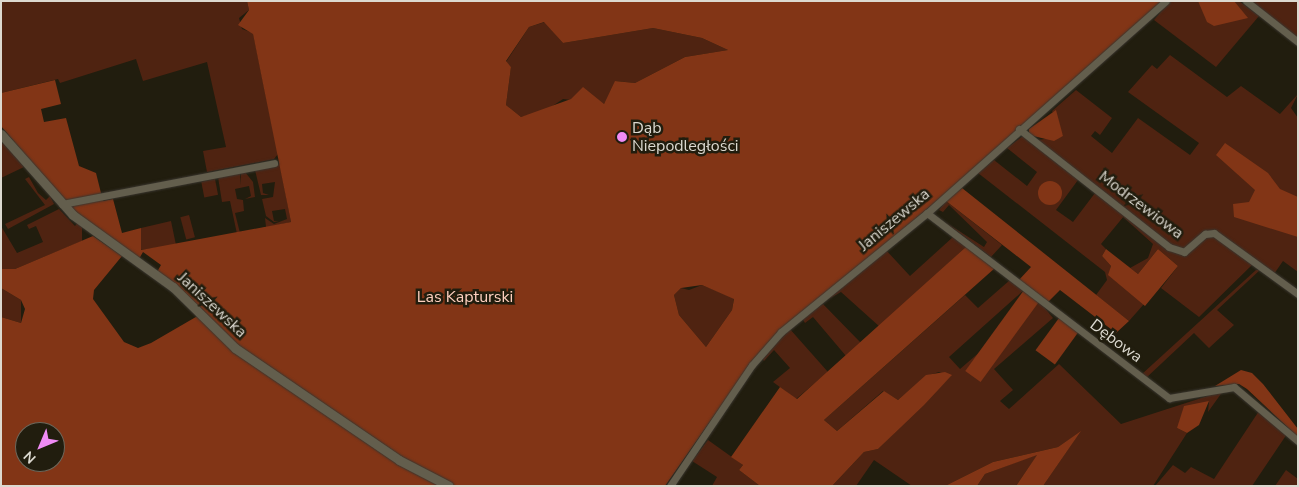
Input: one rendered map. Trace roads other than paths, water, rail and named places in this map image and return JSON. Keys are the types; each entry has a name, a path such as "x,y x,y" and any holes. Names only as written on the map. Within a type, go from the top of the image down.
{"street":[{"name":"Janiszewska","path":"670,486 768,345 927,213 1019,129 1166,1"},
{"path":"1246,1 1298,42"},
{"name":"Modrzewiowa","path":"1019,129 1170,247 1184,252 1205,234 1214,233 1298,294"},
{"name":"Janiszewska","path":"1,134 62,204 107,243 173,287 211,328 257,364 399,460 449,486"},
{"path":"62,204 274,163"},
{"name":"Dębowa","path":"927,213 1169,398 1234,387 1298,441"}],"place":[{"name":"Dąb Niepodległości","path":"622,137"}],"park label":[{"name":"Las Kapturski","path":"465,297"}]}
